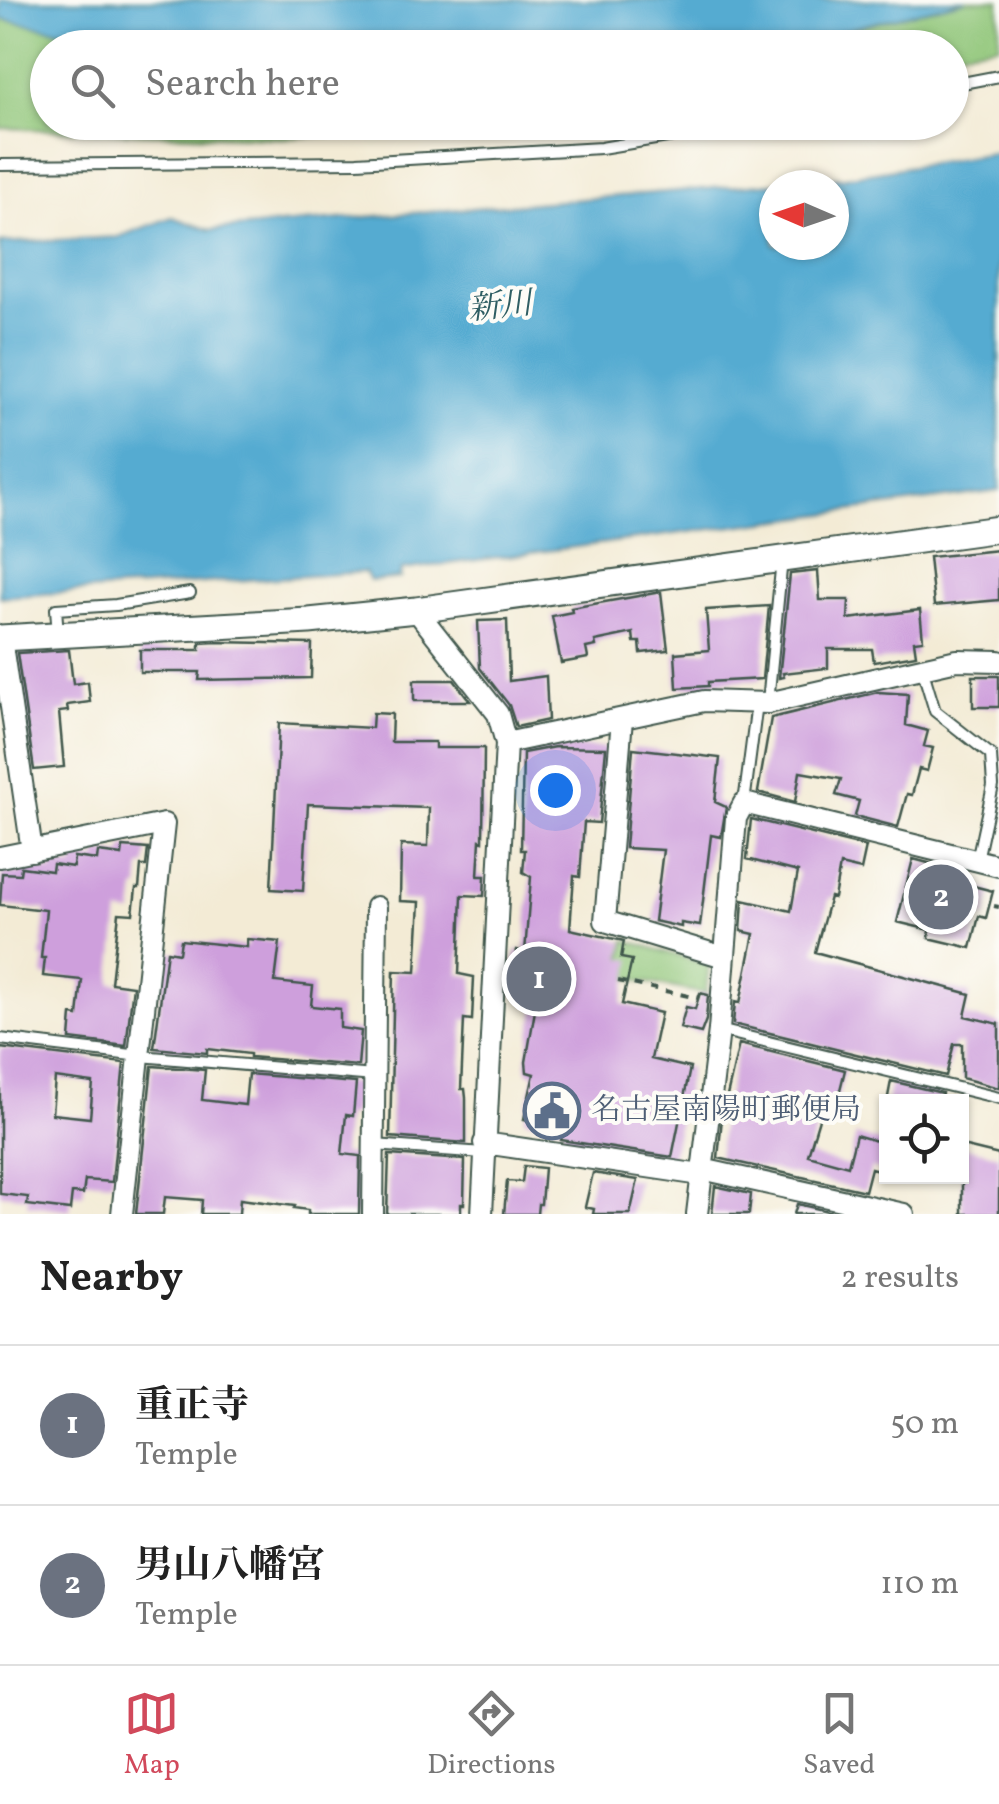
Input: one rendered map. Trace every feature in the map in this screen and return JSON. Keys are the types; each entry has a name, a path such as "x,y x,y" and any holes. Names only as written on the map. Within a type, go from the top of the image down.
{"street":[{"path":"32,851 0,638 309,621 416,610 999,530"},
{"path":"416,610 498,714 506,743 482,1214"},
{"path":"506,743 704,701 763,702 957,660 999,661"},
{"path":"622,719 605,922 724,957"},
{"path":"697,1214 736,818 744,803 999,866"},
{"path":"0,857 164,824 122,1214"},
{"path":"373,1214 376,907"},
{"path":"484,1148 702,1172 904,1214"}],"lane":[{"path":"969,82 999,76"},
{"path":"0,166 375,161 601,148 649,140"},
{"path":"744,803 763,702 782,558"},
{"path":"58,635 56,609 116,605 190,592"},
{"path":"922,668 935,711 991,756 992,786 977,861"},
{"path":"718,1030 999,1098"},
{"path":"0,1039 140,1056 374,1076"},
{"path":"374,1145 484,1148"}],"path":[{"path":"618,981 698,998"}],"green space":[{"path":"966,0 999,0 999,45 969,49 969,30 847,30"},
{"path":"0,19 59,30 30,30 30,129 0,128"},
{"path":"626,940 709,965 706,994 619,977"}],"water":[{"path":"0,0 966,0 845,30 59,30 0,19"},
{"name":"新川","path":"999,152 999,491 401,570 400,578 370,581 365,572 0,597 0,243 118,237 172,217 210,230 759,184 759,260 849,260 849,176"}],"building":[{"path":"999,550 999,600 934,606 929,557"},
{"path":"818,571 820,600 849,600 848,619 920,610 923,640 914,641 916,655 874,662 872,649 828,649 828,668 783,673 784,677 779,678 790,574"},
{"path":"661,592 668,650 641,653 640,642 634,642 633,633 595,641 596,646 586,648 588,658 561,663 552,616 572,612 571,608"},
{"path":"769,606 762,679 677,688 675,653 709,650 706,610"},
{"path":"507,620 509,681 546,676 548,720 516,727 509,705 480,668 478,621"},
{"path":"200,643 312,644 311,678 199,680 200,672 140,672 140,650 200,650"},
{"path":"69,650 73,684 88,682 90,702 67,705 68,711 59,712 64,767 34,770 17,653"},
{"path":"973,676 999,676 999,707 973,707"},
{"path":"414,680 454,680 470,701 414,701"},
{"path":"878,692 908,694 906,725 928,731 924,746 933,748 927,771 919,769 912,795 907,794 898,827 855,816 859,801 836,795 841,779 800,772 795,802 758,792 771,718"},
{"path":"373,713 392,714 391,742 435,742 435,748 484,748 483,841 480,840 478,876 485,876 484,896 462,895 459,974 474,977 472,1020 464,1019 461,1089 465,1089 466,1098 466,1143 390,1137 394,971 416,972 420,902 400,901 401,845 428,846 429,808 308,804 303,891 271,889 279,723 372,728"},
{"path":"555,747 606,748 599,823 584,822 580,877 574,876 570,929 624,941 621,958 632,960 622,1004 661,1013 651,1059 690,1068 672,1157 561,1140 564,1128 524,1119 534,1074 527,1072 526,1062 537,999 507,992 517,950 525,952 531,877 523,872 525,850 521,850 523,753"},
{"path":"633,748 720,758 715,802 726,807 721,837 711,835 700,926 681,923 681,927 654,921 663,850 625,848"},
{"path":"751,819 866,847 861,870 840,865 834,898 830,897 815,952 970,994 965,1016 999,1024 999,1088 962,1078 962,1044 954,1044 946,1076 733,1024 735,1002 740,1003 754,934 741,931 743,900 791,911 798,872 747,859"},
{"path":"123,847 148,849 133,914 119,913 111,983 133,986 126,1046 70,1039 72,1015 78,1016 82,980 43,976 46,910 0,905 2,873 20,874 21,867 52,871 53,864 73,867 74,857 97,860 98,852 122,855"},
{"path":"913,859 936,865 934,876 993,891 986,918 979,916 971,948 929,938 930,930 897,922"},
{"path":"247,939 280,942 275,982 313,986 311,1006 340,1009 340,1028 361,1031 358,1066 250,1057 207,1049 207,1053 154,1048 167,951 179,953 181,940 247,947"},
{"path":"700,993 708,995 701,1033 680,1028 686,1007 695,1009"},
{"path":"739,1044 845,1070 837,1102 825,1099 808,1155 848,1166 856,1135 879,1142 879,1170 871,1168 865,1191 718,1158 722,1118"},
{"path":"0,1048 124,1063 112,1182 85,1180 83,1194 72,1193 70,1210 27,1205 28,1197 0,1194","holes":["55,1078 93,1083 90,1118 52,1114"]},
{"path":"152,1066 205,1070 202,1100 245,1105 248,1074 356,1083 353,1116 346,1115 342,1154 360,1156 359,1214 308,1214 308,1210 295,1206 240,1199 239,1214 201,1214 202,1200 165,1197 163,1214 136,1214"},
{"path":"891,1081 942,1093 942,1094 889,1094"},
{"path":"969,1148 999,1155 999,1214 962,1214 962,1184 969,1184"},
{"path":"389,1155 465,1160 461,1214 387,1214"},
{"path":"524,1166 544,1168 537,1214 504,1214 507,1181 522,1182"},
{"path":"593,1173 638,1180 630,1214 593,1214 594,1209 585,1207"},
{"path":"715,1186 751,1194 749,1214 712,1214"},
{"path":"797,1204 841,1214 794,1214"}],"place":[{"name":"男山八幡宮","path":"941,897"},
{"name":"重正寺","path":"539,979"},
{"name":"名古屋南陽町郵便局","path":"552,1111"}]}
